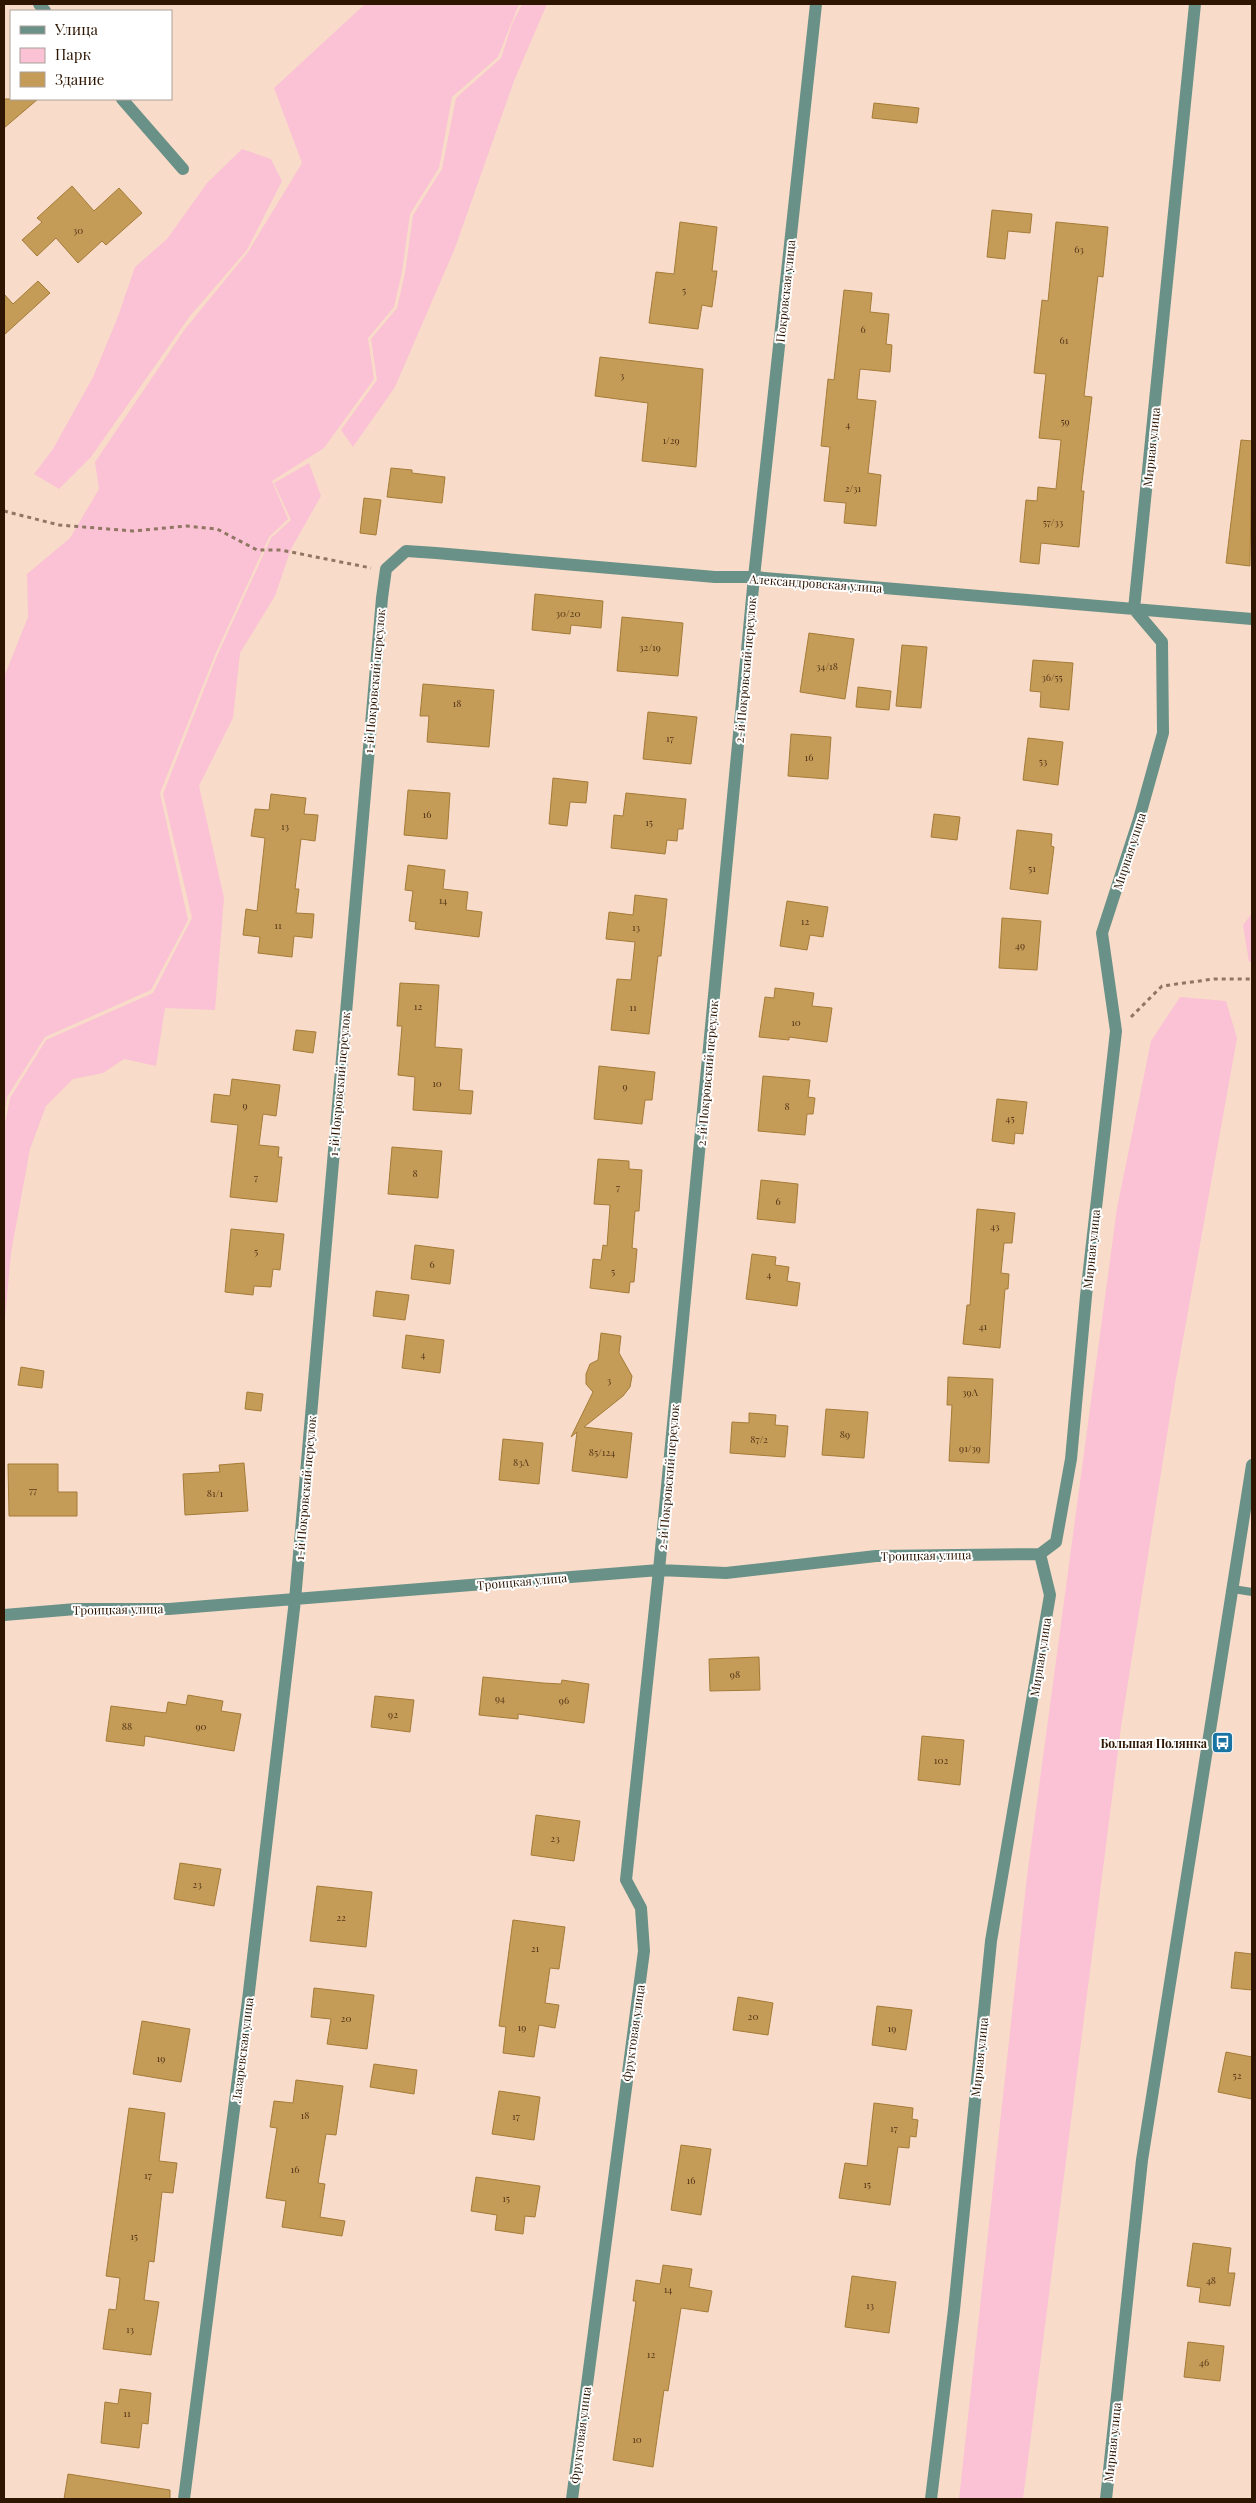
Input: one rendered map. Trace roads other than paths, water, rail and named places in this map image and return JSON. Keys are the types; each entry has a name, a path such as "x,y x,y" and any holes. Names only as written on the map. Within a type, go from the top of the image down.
{"street":[{"name":"Покровская улица","path":"754,577 816,4"},
{"name":"Мирная улица","path":"931,2499 954,2310 991,1941 1050,1595 1040,1554 1056,1542 1071,1459 1087,1286 1116,1031 1102,933 1139,819 1163,733 1162,642 1134,609 1195,4"},
{"path":"123,100 183,168"},
{"name":"Александровская улица","path":"386,570 406,552 715,577 754,577 1252,619"},
{"name":"1-й Покровский переулок","path":"295,1600 381,608 386,570"},
{"name":"2-й Покровский переулок","path":"659,1570 754,577"},
{"name":"Мирная улица","path":"1106,2499 1142,2160 1252,1465"},
{"name":"Троицкая улица","path":"4,1615 76,1609 169,1609 659,1570 726,1573 876,1556 1040,1554"},
{"name":"Фруктовая улица","path":"572,2499 644,1951 641,1908 626,1880 659,1570"},
{"name":"Лазаревская улица","path":"184,2499 248,2000 295,1600"}],"lane":[{"path":"1233,1589 1252,1592"}],"place":[{"name":"Большая Полянка","path":"1223,1743"}]}
